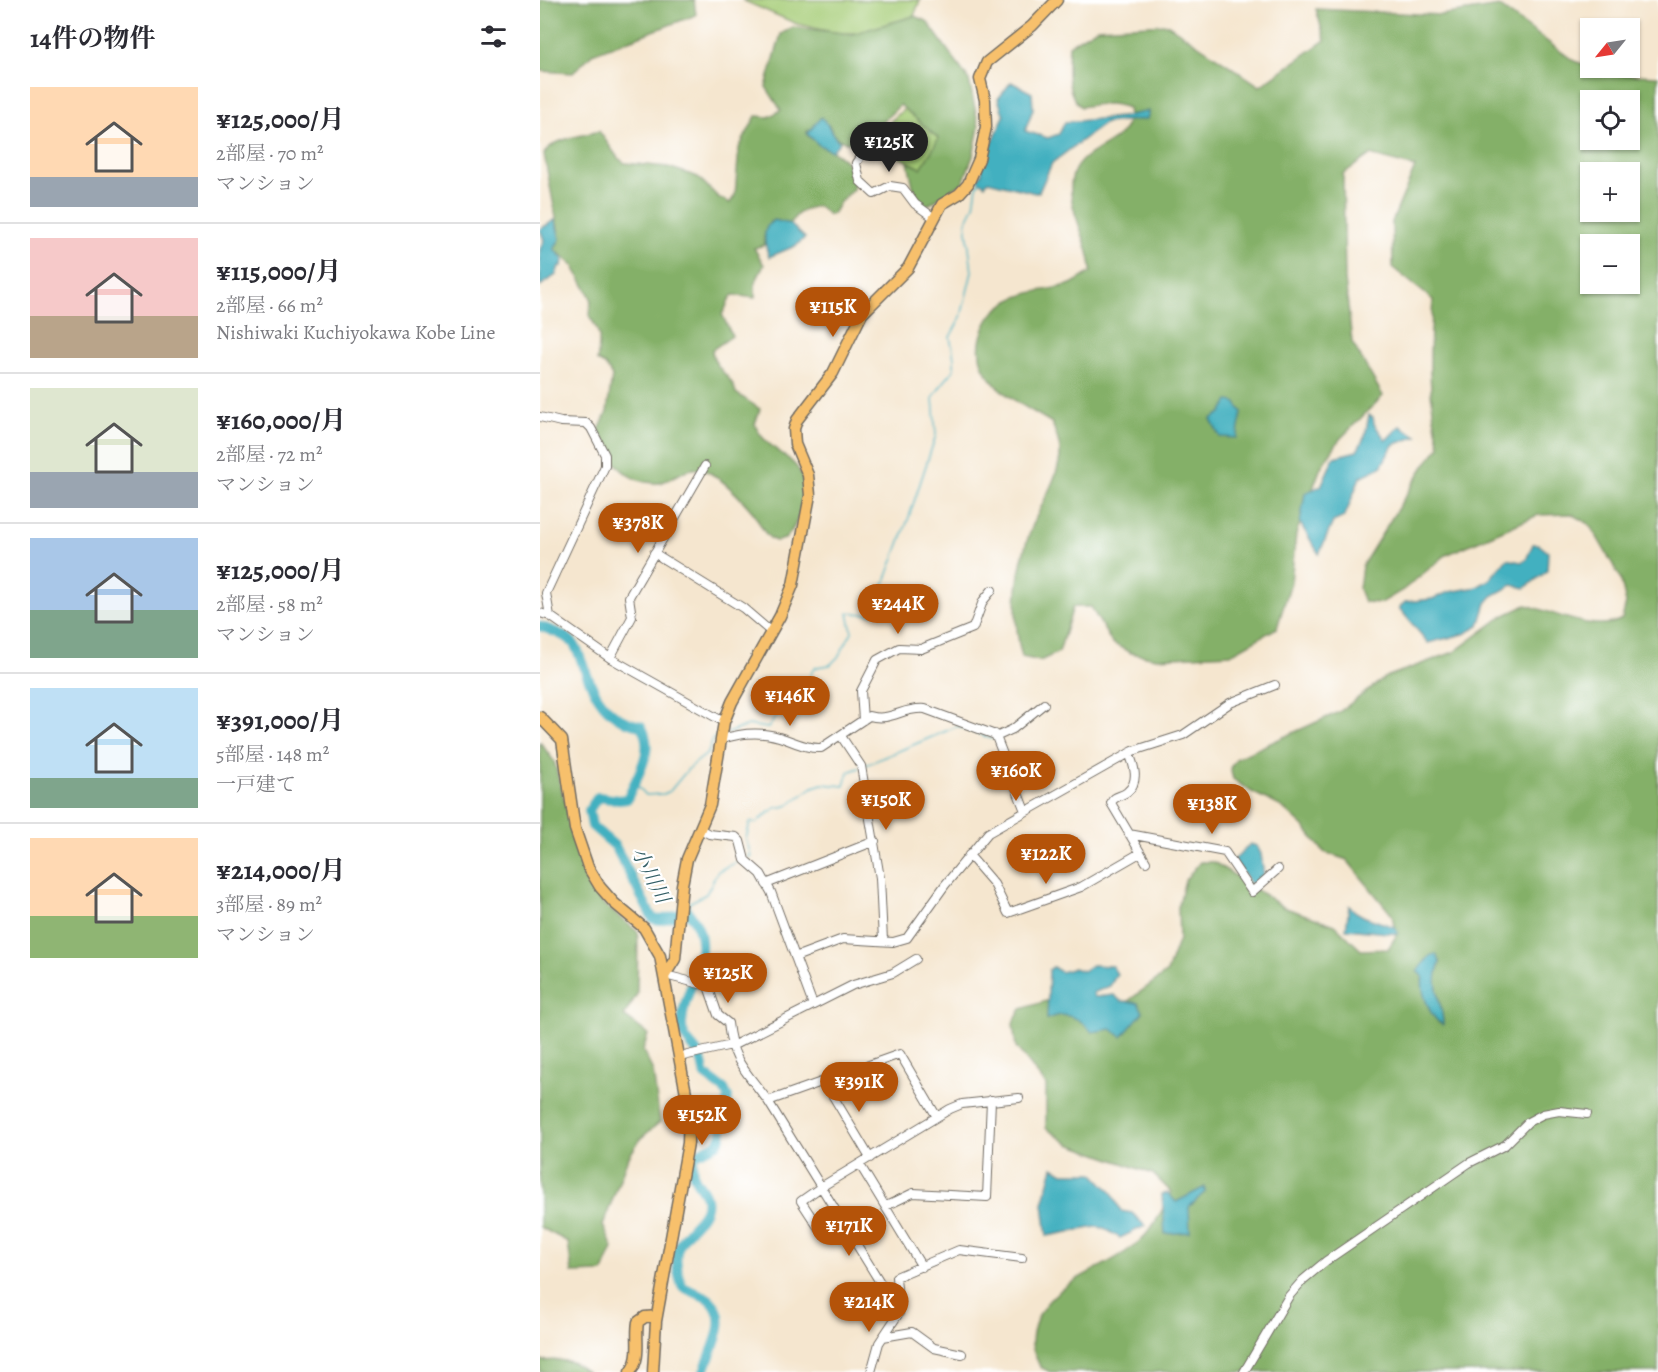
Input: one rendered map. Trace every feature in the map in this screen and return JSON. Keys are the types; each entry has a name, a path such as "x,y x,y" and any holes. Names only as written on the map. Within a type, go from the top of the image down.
{"main road":[{"path":"665,975 675,959 687,859 712,796 723,731 732,702 794,585 810,495 808,475 795,444 794,429 797,420 833,374 862,314 908,268 933,217 942,204 959,194 968,184 979,159 986,127 985,100 980,79 987,62 1032,26 1057,0"},
{"path":"540,717 562,740 575,829 588,867 607,895 644,928 660,956 684,1055 689,1109 688,1143 657,1316 653,1372"},
{"path":"630,1372 635,1366 638,1353 638,1322 645,1317 657,1316"}],"street":[{"path":"880,129 856,163 860,181 874,194 890,186 903,188 915,204 933,217"},
{"path":"540,417 561,422 586,423 591,428 604,455 605,466 546,593 550,616"},
{"path":"610,658 632,617 629,597 705,466"},
{"path":"654,553 743,608 771,632"},
{"path":"863,720 861,690 877,660 899,648 921,649 973,628 983,601 992,590"},
{"path":"540,614 550,616 723,731 778,736 814,748 828,745 869,716 882,720 912,708 925,709 1003,735 1044,704"},
{"path":"795,957 843,939 893,942 908,938 988,833 1129,753 1183,735 1230,703 1275,685"},
{"path":"995,734 1025,812"},
{"path":"841,736 861,766 880,878 882,941"},
{"path":"1129,753 1135,768 1132,786 1111,803 1146,862"},
{"path":"700,829 709,834 736,837 740,842 745,860 756,868 766,884 813,1005"},
{"path":"1129,834 1225,852 1252,892 1278,869"},
{"path":"766,884 875,841"},
{"path":"969,855 994,884 1008,913 1081,887 1140,853"},
{"path":"684,1055 731,1047 853,985 893,973 916,959"},
{"path":"665,975 708,986 718,1015 728,1023 731,1047 746,1076 768,1101 899,1313"},
{"path":"768,1101 900,1054 937,1117"},
{"path":"824,1081 870,1158"},
{"path":"818,1227 801,1201 821,1187 962,1104 1018,1098"},
{"path":"886,1206 913,1193 987,1197 991,1100"},
{"path":"1244,1372 1289,1296 1303,1280 1326,1261 1469,1163 1505,1145 1528,1122 1543,1114 1559,1111 1587,1114"},
{"path":"860,1165 922,1267"},
{"path":"870,1372 883,1337 899,1313 896,1277 959,1250 1022,1258"},
{"path":"883,1337 912,1332 934,1348 962,1354"}],"green space":[{"path":"540,0 694,0 696,15 592,54 573,73 540,71"},
{"path":"742,0 920,0 914,16 857,33 838,33 797,24"},
{"path":"1499,6 1574,61 1580,63 1580,78 1658,76 1658,1372 1050,1372 1040,1367 1033,1351 1032,1341 1036,1321 1045,1306 1072,1282 1120,1255 1141,1240 1156,1221 1171,1192 1153,1174 1069,1144 1046,1128 1046,1085 1016,1047 1013,1024 1021,1009 1052,999 1101,1005 1128,1001 1167,972 1179,939 1178,907 1185,880 1200,862 1214,862 1283,907 1335,925 1361,950 1388,949 1396,936 1392,915 1347,860 1324,852 1304,827 1282,807 1252,792 1233,779 1230,768 1237,758 1339,712 1386,677 1454,652 1503,616 1526,605 1574,620 1600,624 1622,619 1626,603 1620,577 1590,525 1572,514 1538,515 1446,555 1403,590 1381,603 1364,602 1359,589 1362,566 1424,466 1440,446 1433,410 1430,374 1433,300 1393,268 1392,222 1415,167 1370,155 1343,174 1345,279 1352,342 1383,396 1340,439 1321,467 1296,534 1291,582 1277,628 1231,654 1156,658 1131,653 1112,643 1091,607 1073,607 1059,652 1040,661 1022,657 1016,608 1022,558 1032,527 1058,468 1060,450 1052,423 998,388 988,376 979,348 988,321 1000,307 1016,297 1071,284 1091,272 1087,248 1074,211 1071,186 1073,174 1087,156 1116,138 1123,130 1128,121 1128,108 1105,104 1081,107 1069,87 1069,45 1097,28 1167,24 1260,86 1325,40 1316,9 1441,15","holes":["1440,962 1435,978 1443,1020 1439,1023 1427,1000 1422,975"]},
{"path":"914,16 927,21 969,80 979,127 973,156 963,183 930,204 921,203 914,191 908,162 921,168 938,138 900,105 860,144 840,140 834,135 829,125 807,131 808,136 847,162 854,178 853,189 840,202 833,214 829,215 818,206 801,212 790,224 774,220 770,222 764,237 765,245 754,248 764,265 755,283 755,298 733,295 731,297 722,314 732,336 712,350 713,357 736,393 760,409 755,424 761,435 787,457 801,474 804,486 799,517 785,539 776,541 768,536 754,514 737,495 710,473 696,469 659,483 645,482 628,475 611,455 599,430 607,412 612,376 605,365 597,361 599,337 597,328 590,317 591,298 573,265 554,249 560,239 544,154 554,144 561,141 599,131 618,158 625,163 668,167 698,177 718,197 730,203 735,195 739,148 756,116 769,117 781,110 766,87 781,34 793,27 852,34"},
{"path":"905,108 938,138 921,168 880,147 891,121"},
{"path":"540,742 554,761 583,867 602,903 638,932 637,994 624,1016 648,1034 643,1051 653,1071 660,1122 640,1139 627,1160 603,1225 613,1248 603,1272 572,1273 568,1242 540,1227"},
{"path":"540,1361 572,1362 587,1372 540,1372"}],"water":[{"path":"1011,82 1032,93 1033,109 1025,131 1048,138 1059,134 1065,122 1121,117 1149,111 1147,119 1105,123 1052,163 1039,192 1035,193 988,181 985,185 977,179 982,174 982,166 1004,116 998,99"},
{"path":"821,117 840,142 832,151 819,145 807,134"},
{"path":"555,220 560,239 554,249 563,259 562,266 559,266 556,275 540,286 540,250 544,240 540,229"},
{"path":"774,220 790,224 805,238 795,246 769,257 765,232"},
{"path":"1228,401 1235,402 1242,412 1237,438 1220,437 1211,419 1221,413"},
{"path":"1369,415 1373,417 1374,424 1386,440 1400,426 1417,436 1393,445 1381,467 1360,477 1344,517 1333,522 1319,554 1300,523 1305,493 1321,486 1334,457 1357,451 1365,436"},
{"path":"1533,544 1538,544 1548,552 1547,571 1525,588 1512,585 1492,596 1486,603 1479,626 1464,634 1428,643 1399,608 1405,602 1432,599 1449,592 1477,587 1489,580 1507,559 1521,562 1526,560"},
{"path":"1250,844 1257,846 1261,854 1264,876 1257,884 1250,883 1234,860"},
{"path":"1349,906 1365,917 1396,928 1398,934 1346,929"},
{"path":"1436,954 1440,962 1436,979 1443,1025 1434,1017 1427,1004 1422,983 1423,977 1417,971 1430,956"},
{"path":"1092,965 1112,966 1117,974 1110,986 1093,993 1095,997 1114,995 1121,1001 1138,1003 1143,1012 1122,1037 1111,1029 1092,1032 1077,1019 1066,1015 1047,1019 1049,970 1053,967 1061,972 1074,968 1083,971"},
{"path":"1053,1167 1063,1173 1093,1173 1112,1193 1121,1211 1132,1213 1145,1226 1120,1238 1104,1228 1096,1227 1047,1236 1043,1204"},
{"path":"1205,1187 1205,1192 1189,1207 1190,1232 1165,1234 1162,1194 1168,1193 1176,1202"}],"waterway":[{"path":"728,733 748,725 768,728 782,708 793,705 799,695 808,690 812,671 818,667 830,665 838,657 852,632 848,613 873,614 908,520 936,435 933,398 954,367 950,337 961,317 972,272 966,222 974,206 977,186 981,179"},
{"name":"小川川","path":"540,626 562,635 573,643 587,676 603,704 619,718 641,726 645,735 646,754 627,799 598,797 589,810 592,826 615,846 653,919 661,920 688,912 697,926 701,940 701,954 684,1011 682,1026 686,1039 702,1061 705,1075 724,1089 728,1097 721,1137 717,1144 694,1155 693,1173 705,1194 706,1207 701,1217 683,1238 676,1259 682,1286 711,1301 719,1317 717,1336 704,1372"},
{"path":"863,766 958,726 992,739"},
{"path":"634,782 646,795 664,794 670,791 689,768 708,753 713,738 717,737"},
{"path":"748,857 751,856 746,839 750,822 756,823 775,808 787,806 813,787 822,784 844,786 848,772 859,768"},
{"path":"688,912 689,903 706,894 718,871 741,860"}]}
